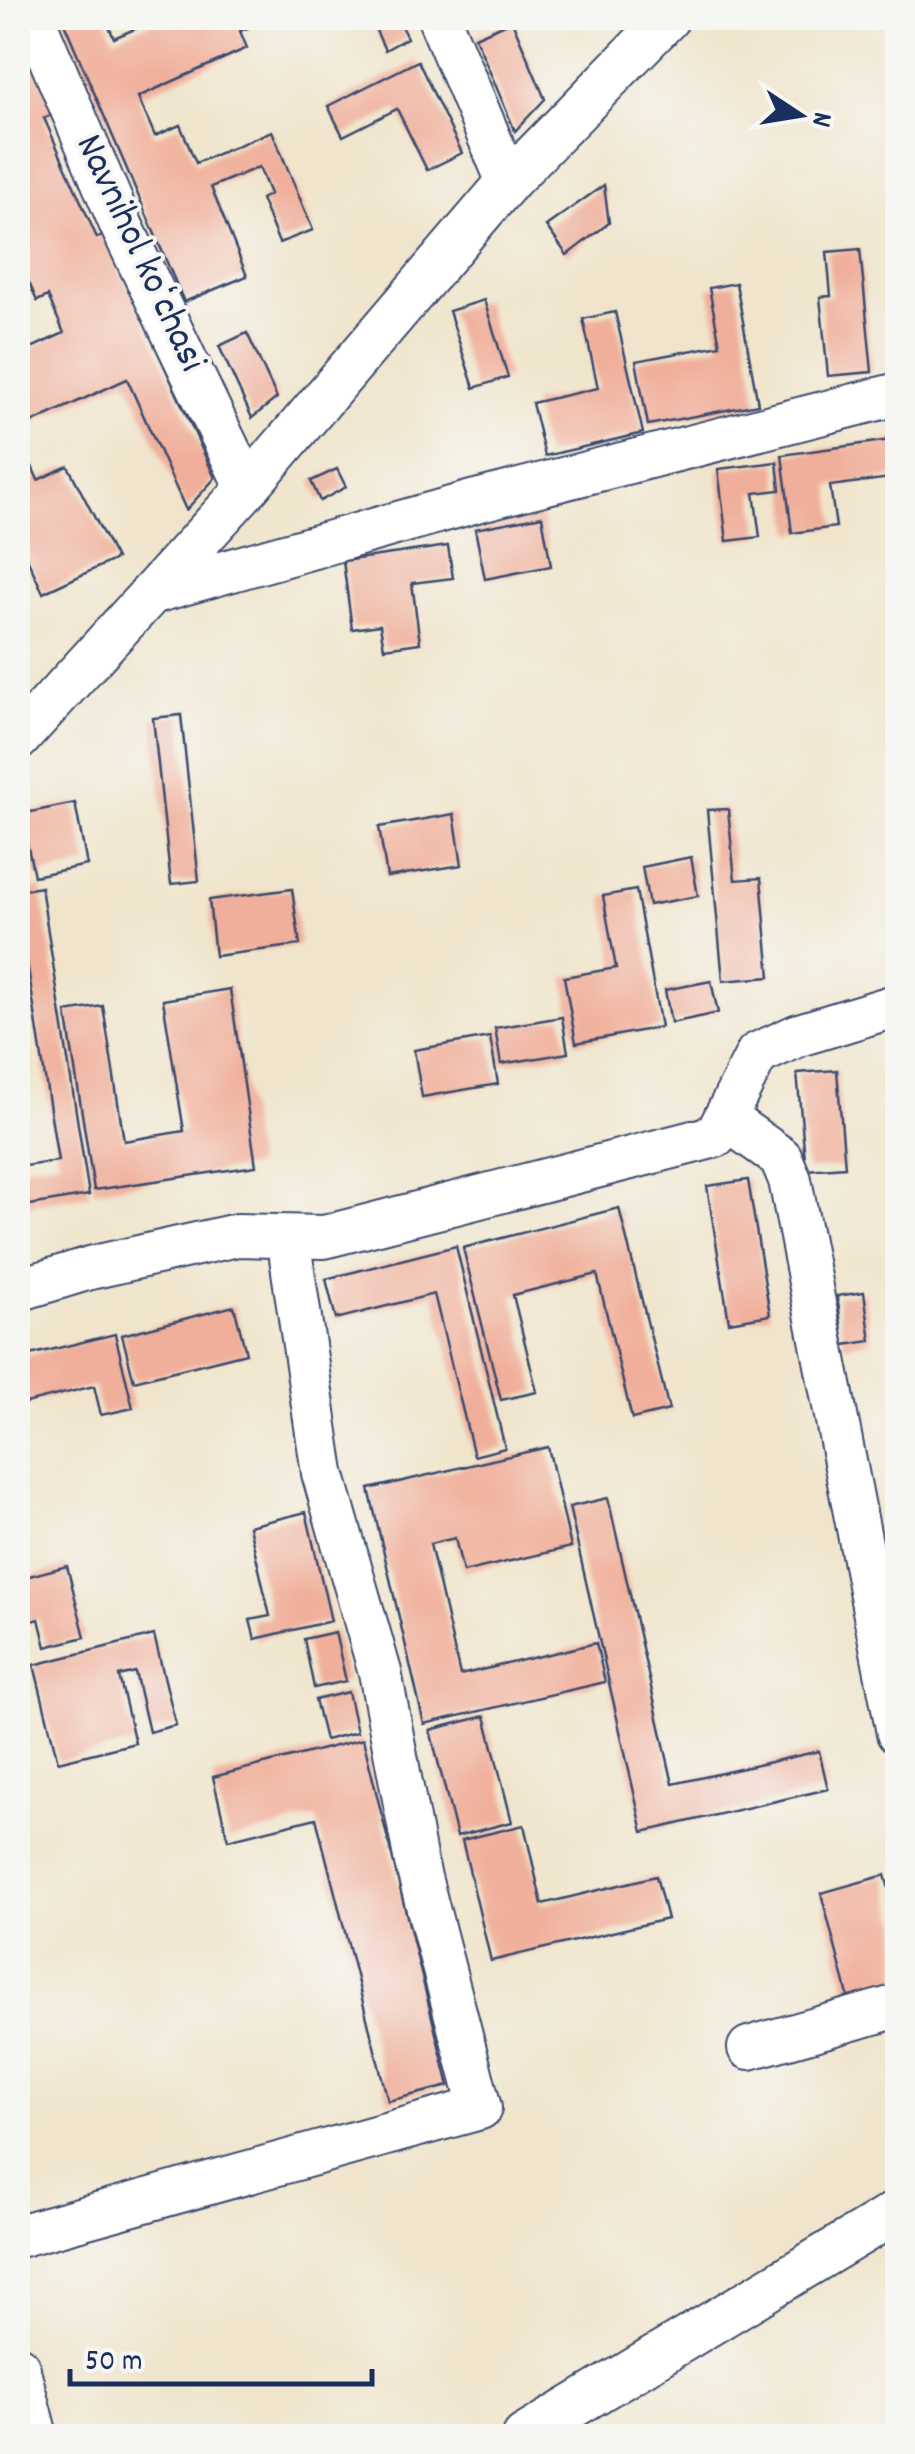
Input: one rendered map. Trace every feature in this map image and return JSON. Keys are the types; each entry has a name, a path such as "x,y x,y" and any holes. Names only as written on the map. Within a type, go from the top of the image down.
{"street":[{"name":"Navnihol koʻchasi","path":"33,18 122,227 247,488"},
{"path":"439,18 508,182"},
{"path":"18,739 247,488 508,182 668,18"},
{"path":"150,594 476,501 898,394"},
{"path":"18,1290 90,1268 237,1234 324,1236 716,1136 758,1054 799,1035 898,1005"},
{"path":"724,1118 781,1158 790,1180 898,1733"},
{"path":"18,2236 480,2108 416,1862 380,1672 323,1473 288,1237"},
{"path":"749,2048 898,2006"},
{"path":"524,2436 898,2211"},
{"path":"18,2367 36,2436"}],"building":[{"path":"62,18 105,18 114,38 160,18 271,18 240,31 247,48 138,97 155,136 180,125 196,163 272,131 313,230 279,243 261,199 270,194 259,167 211,187 247,276 184,302"},
{"path":"397,18 407,38 385,50 373,24"},
{"path":"512,21 545,99 515,131 475,37"},
{"path":"18,27 56,113 44,118 97,238 105,235 215,478 186,510 127,379 18,429 18,354 64,333 48,296 37,301 18,257"},
{"path":"418,61 462,153 427,170 397,109 343,136 328,106"},
{"path":"604,185 609,223 567,255 546,226"},
{"path":"860,249 872,372 828,376 820,297 831,296 827,252"},
{"path":"736,283 758,404 648,425 636,361 720,345 709,288"},
{"path":"484,300 508,377 474,388 449,311"},
{"path":"615,312 643,433 545,456 532,403 598,388 583,319"},
{"path":"247,333 277,398 252,418 219,346"},
{"path":"18,435 38,480 68,466 116,559 43,593 27,558 18,562"},
{"path":"898,439 898,477 830,486 836,527 792,533 782,455"},
{"path":"777,462 780,490 754,493 760,537 727,541 718,469"},
{"path":"337,469 346,487 320,501 311,481"},
{"path":"542,516 551,566 485,579 475,529"},
{"path":"448,546 453,578 412,583 420,643 384,648 380,625 352,629 343,561"},
{"path":"181,715 199,881 171,884 153,718"},
{"path":"75,803 87,865 34,876 21,814"},
{"path":"728,809 735,880 761,878 770,977 723,981 707,810"},
{"path":"454,814 462,865 387,877 379,827"},
{"path":"691,857 698,896 649,905 642,867"},
{"path":"41,887 89,1195 18,1207 18,1167 58,1161 18,904 18,891"},
{"path":"292,889 300,945 215,956 209,900"},
{"path":"636,890 661,1027 576,1043 564,977 616,968 603,896"},
{"path":"711,981 718,1013 671,1023 665,990"},
{"path":"230,989 256,1166 94,1190 66,1012 103,1006 124,1141 184,1131 163,1000"},
{"path":"562,1017 568,1053 501,1064 495,1028"},
{"path":"490,1037 498,1084 422,1097 414,1050"},
{"path":"837,1070 845,1167 806,1170 797,1073"},
{"path":"748,1180 770,1315 729,1322 707,1186"},
{"path":"619,1208 669,1410 632,1419 597,1274 513,1295 537,1392 501,1400 463,1248"},
{"path":"456,1246 505,1448 474,1456 434,1294 336,1319 326,1279"},
{"path":"864,1292 871,1341 844,1345 837,1296"},
{"path":"234,1306 246,1353 134,1381 122,1335"},
{"path":"115,1334 133,1408 101,1415 94,1386 18,1405 18,1358"},
{"path":"548,1447 571,1547 463,1572 455,1538 430,1544 460,1675 596,1643 605,1682 424,1724 369,1489"},
{"path":"608,1498 673,1784 819,1751 828,1789 643,1832 569,1507"},
{"path":"306,1512 331,1621 255,1639 250,1620 270,1616 249,1526"},
{"path":"67,1566 85,1637 46,1647 39,1619 18,1625 18,1579"},
{"path":"335,1632 346,1681 314,1688 304,1639"},
{"path":"154,1635 176,1725 149,1732 135,1672 119,1676 135,1743 58,1762 34,1665"},
{"path":"348,1692 357,1732 325,1740 315,1700"},
{"path":"485,1716 512,1822 457,1836 430,1730"},
{"path":"363,1739 449,2086 388,2101 316,1818 228,1840 213,1777"},
{"path":"524,1825 542,1904 656,1876 667,1919 491,1961 462,1840"},
{"path":"885,1875 898,1920 898,1990 850,2003 821,1893"}]}
